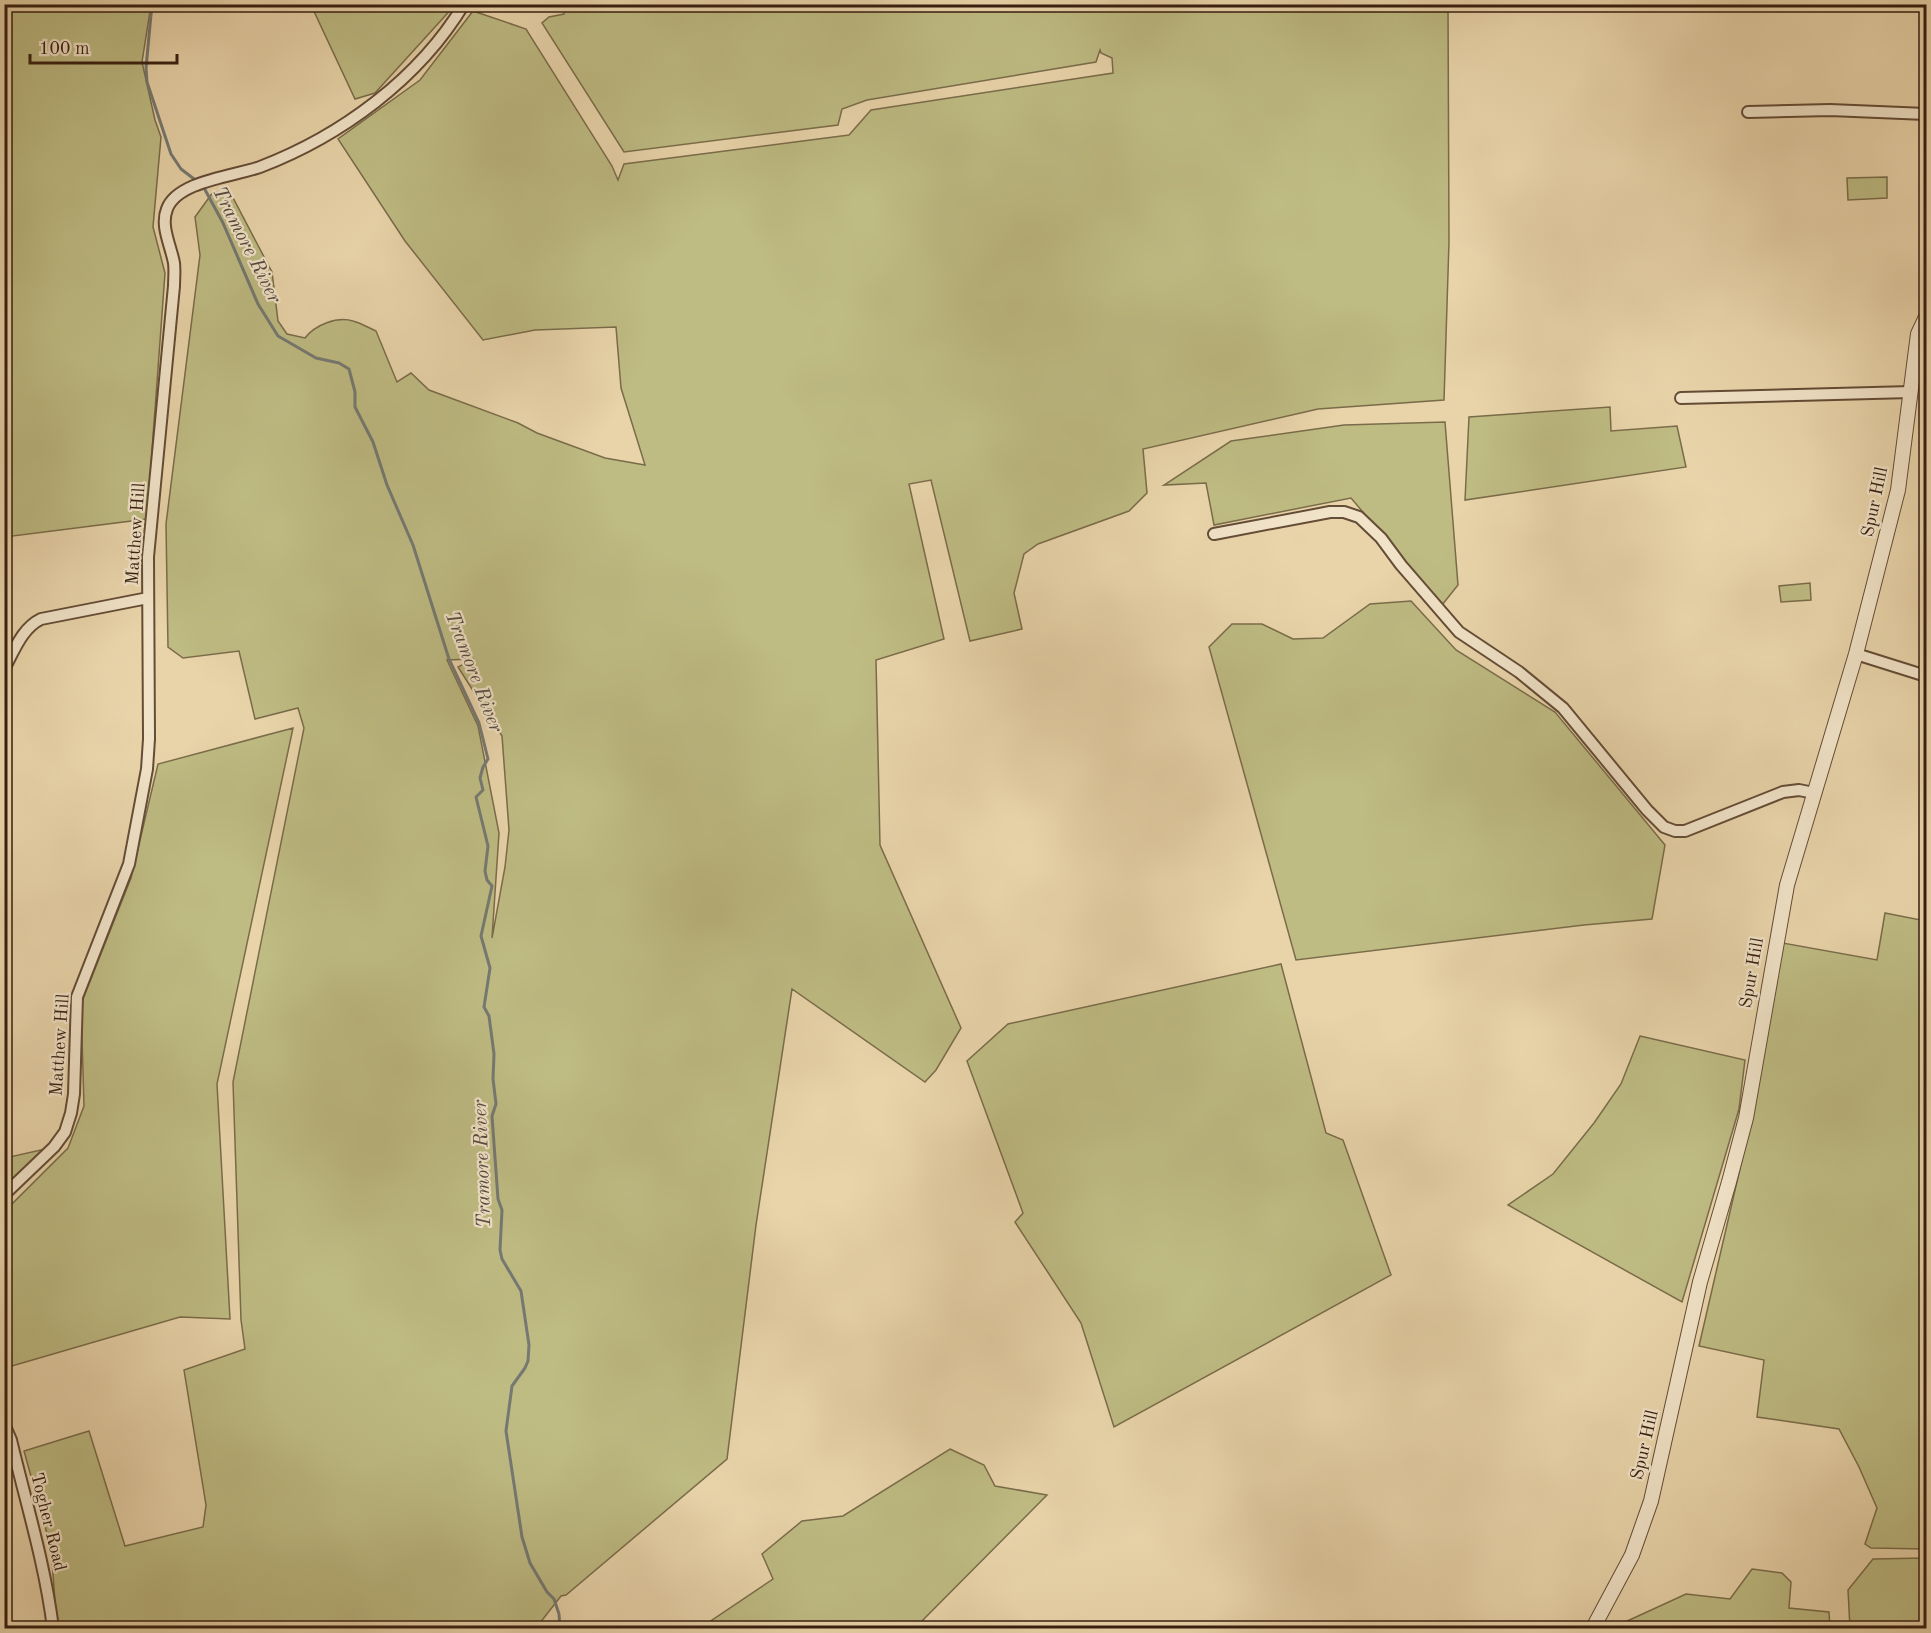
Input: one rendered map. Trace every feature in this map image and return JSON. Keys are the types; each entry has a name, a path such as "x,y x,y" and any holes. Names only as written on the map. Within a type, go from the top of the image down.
{"street":[{"name":"Matthew Hill","path":"4,1196 54,1148 65,1132 71,1113 77,997 129,864 147,769 149,739 148,557 174,286 174,262 165,225 167,209 178,195 196,185 259,167 293,152 339,127 369,107 394,87 419,62 455,20 464,4"},
{"path":"1749,112 1830,111 1926,114"},
{"name":"Spur Hill","path":"1593,1629 1632,1555 1651,1501 1700,1282 1746,1118 1787,885 1856,654 1898,490 1918,334 1926,317"},
{"path":"1681,398 1911,392"},
{"path":"1214,534 1330,512 1344,512 1359,517 1381,538 1401,565 1459,632 1519,672 1563,708 1647,810 1664,827 1675,831 1685,831 1783,792 1799,790 1814,793"},
{"path":"4,669 32,623 41,619 148,598"},
{"path":"1856,654 1926,676"},
{"name":"Togher Road","path":"4,1424 11,1440 38,1544 48,1587 53,1629"}],"shaded area":[{"path":"4,5 151,5 142,62 161,137 153,227 165,273 147,519 5,537"},
{"path":"311,5 455,5 375,93 355,99"},
{"path":"565,5 1448,5 1449,242 1444,400 1318,409 1143,449 1147,493 1129,511 1038,544 1024,554 1014,593 1022,629 970,641 931,480 909,484 944,639 876,660 880,845 961,1028 936,1070 925,1082 792,989 756,1225 727,1459 566,1595 561,1596 536,1628 57,1628 51,1548 24,1451 89,1431 125,1546 203,1527 206,1505 184,1370 245,1349 241,1320 233,1082 304,728 298,708 255,719 239,651 183,658 168,647 166,524 200,255 195,217 213,192 231,194 272,272 278,321 287,334 305,338 314,329 333,321 356,322 376,331 397,382 411,373 429,390 518,423 537,433 605,458 645,465 621,388 616,327 535,330 483,340 405,241 338,139 420,80 473,11 526,29 612,166 618,180 624,164 849,135 871,110 1113,73 1112,58 1101,53 1100,50 1096,62 867,100 842,109 838,125 624,152 542,23 549,17 564,14","holes":["474,659 458,667 502,736 509,830 505,867 492,938 499,833 478,726 447,660"]},
{"path":"1887,177 1887,198 1848,200 1847,178"},
{"path":"1610,407 1611,431 1677,426 1686,467 1465,500 1469,417"},
{"path":"1445,422 1458,585 1442,605 1351,498 1214,525 1206,483 1164,485 1231,441 1344,425"},
{"path":"1810,583 1811,600 1781,602 1779,586"},
{"path":"1411,601 1456,650 1555,712 1665,845 1652,919 1584,925 1296,960 1209,647 1232,624 1262,624 1293,639 1323,638 1370,604"},
{"path":"293,728 217,1084 230,1319 180,1317 5,1368 4,1223 11,1205 68,1148 84,1106 81,1004 131,878 158,764"},
{"path":"1885,913 1926,921 1926,1549 1871,1548 1865,1544 1877,1508 1839,1429 1757,1417 1764,1360 1699,1346 1754,1108 1783,943 1877,960"},
{"path":"1281,964 1326,1133 1343,1140 1391,1275 1114,1427 1081,1323 1015,1222 1023,1213 967,1061 1008,1024"},
{"path":"1640,1036 1745,1060 1739,1109 1682,1302 1508,1205 1553,1174 1594,1123 1621,1084"},
{"path":"54,1147 5,1196 5,1158"},
{"path":"950,1449 984,1465 995,1486 1047,1495 915,1628 693,1628 706,1624 773,1579 762,1554 802,1521 843,1516"},
{"path":"1926,1558 1926,1628 1850,1628 1848,1590 1873,1559"},
{"path":"1752,1569 1782,1573 1791,1582 1789,1608 1829,1612 1830,1628 1612,1628 1686,1594 1730,1599"}],"waterway":[{"name":"Tramore River","path":"152,4 146,68 147,82 171,154 181,169 198,182"},
{"name":"Tramore River","path":"203,186 223,223 258,304 278,336 316,358 339,363 349,369 355,392 355,407 373,442 387,485 413,545 449,659 479,723 488,759 480,778 483,790 476,797 488,846 485,871 487,880 492,886 481,936 490,968 484,1007 489,1016 494,1054 493,1079 496,1104 492,1116 498,1199 502,1210 500,1250 502,1259 521,1291 529,1345 528,1361 512,1386 506,1431 522,1537 530,1563 547,1592 554,1599 559,1614 560,1628"}]}
